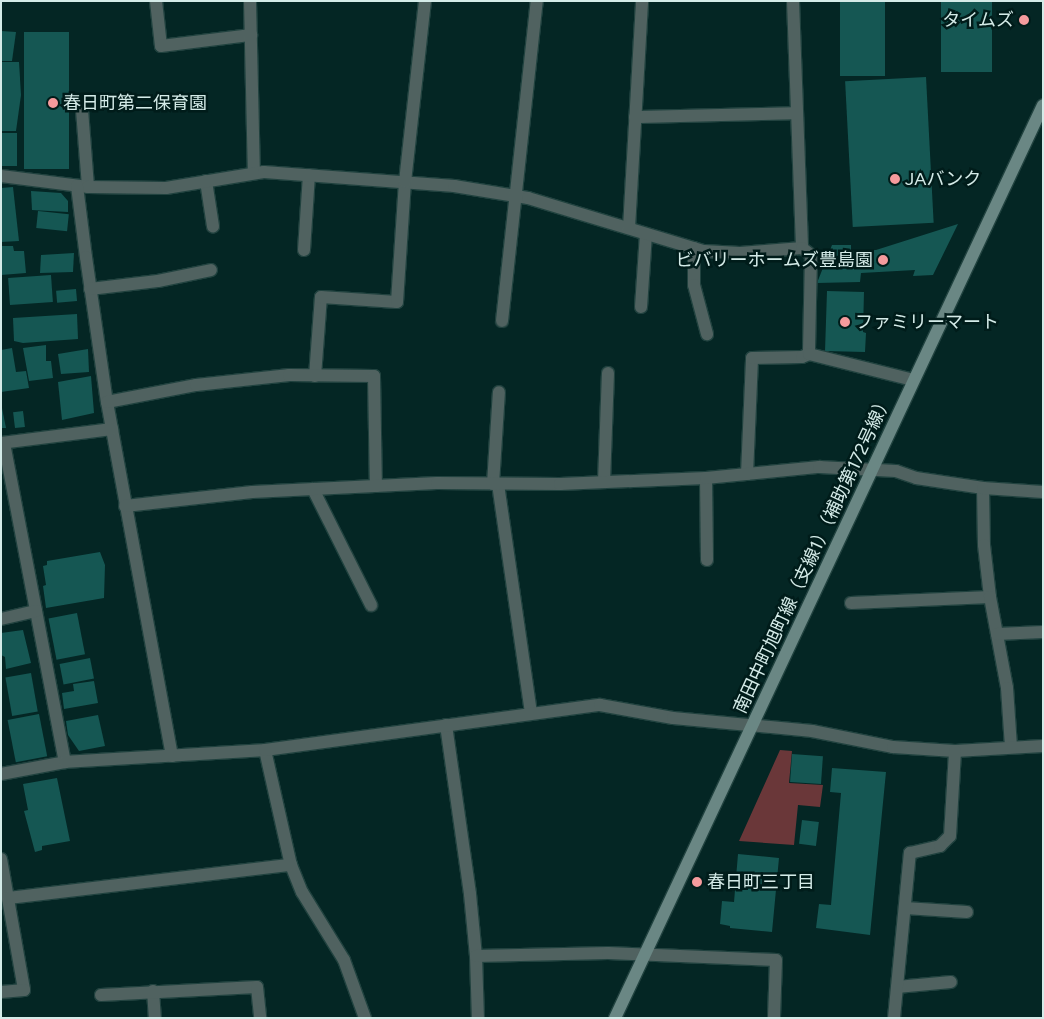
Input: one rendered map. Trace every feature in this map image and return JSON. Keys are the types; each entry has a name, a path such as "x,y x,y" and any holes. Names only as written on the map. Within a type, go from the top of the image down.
{"main road":[{"name":"南田中町旭町線（支線1）（補助第172号線）","path":"615,1018 1043,105"}],"street":[{"path":"156,1 161,46 251,35"},
{"path":"250,1 254,173"},
{"path":"316,376 320,297 398,302 406,182 425,1"},
{"path":"502,321 537,1"},
{"path":"628,228 642,1"},
{"path":"793,1 802,248"},
{"path":"82,110 83,186 90,290 125,506 172,756"},
{"path":"635,117 797,113"},
{"path":"1,176 83,186 166,188 254,173 462,186 517,195 704,251 740,253 802,248 811,255 810,354"},
{"path":"304,250 309,175"},
{"path":"206,181 213,226"},
{"path":"641,307 646,234"},
{"path":"694,248 694,285 707,334"},
{"path":"90,290 158,281 211,270"},
{"path":"747,474 752,358 802,357 810,354 913,380"},
{"path":"604,482 608,373"},
{"path":"107,402 196,384 289,375 374,376 376,486"},
{"path":"499,392 496,484 531,713"},
{"path":"65,762 3,443 112,429"},
{"path":"125,506 252,492 376,486 604,482 706,478 818,467 896,471 916,478 983,488 1043,492"},
{"path":"706,478 707,560"},
{"path":"983,488 984,545 990,597 1008,688 1011,747"},
{"path":"312,489 371,605"},
{"path":"850,603 990,597"},
{"path":"1,619 36,611"},
{"path":"997,634 1043,632"},
{"path":"1,774 65,762 265,750 600,705 673,718 812,731 894,747 955,751 1043,746"},
{"path":"446,725 470,894 476,956 478,1018"},
{"path":"265,750 291,865 302,892 344,960 365,1018"},
{"path":"894,1018 910,853 940,846 950,836 955,751"},
{"path":"1,860 24,990 1,992"},
{"path":"8,898 291,865"},
{"path":"905,908 967,912"},
{"path":"476,956 608,953 776,960 774,1018"},
{"path":"898,987 951,982"},
{"path":"101,995 257,987 260,1018"},
{"path":"152,991 155,1018"}],"shaded area":[{"path":"780,750 792,751 789,783 823,785 820,807 798,805 794,845 739,841"}],"building":[{"path":"840,1 885,1 885,76 840,76"},
{"path":"941,1 992,1 992,72 941,72"},
{"path":"1,31 16,32 12,61 1,61"},
{"path":"24,32 69,32 69,169 24,169"},
{"path":"1,62 19,62 21,95 16,131 1,131"},
{"path":"926,77 934,223 853,227 845,81"},
{"path":"1,133 17,133 17,166 1,166"},
{"path":"13,187 19,241 1,242 1,188"},
{"path":"31,191 61,193 68,201 68,212 32,210"},
{"path":"38,211 69,214 67,231 36,228"},
{"name":"ビバリーホームズ豊島園","path":"958,224 933,275 913,276 915,270 861,273 860,282 817,283 832,245 851,245 851,251 876,250"},
{"path":"1,246 13,246 14,251 24,251 26,273 1,275"},
{"path":"74,253 73,272 40,273 41,255"},
{"path":"51,275 53,302 10,305 8,278"},
{"path":"76,289 77,301 57,303 56,291"},
{"path":"827,291 864,292 863,332 866,333 865,352 825,351"},
{"path":"77,314 78,339 23,343 14,341 13,318"},
{"path":"46,345 46,361 51,361 53,378 29,381 23,348"},
{"path":"12,348 16,372 26,371 29,388 1,392 1,350"},
{"path":"88,349 89,372 61,374 58,354"},
{"path":"91,376 94,413 62,420 58,382"},
{"path":"1,403 6,428 1,428"},
{"path":"23,411 25,427 15,428 13,412"},
{"path":"100,552 105,565 104,598 46,608 43,586 46,585 43,566 47,565 47,561"},
{"path":"77,613 85,654 57,660 49,619"},
{"path":"23,630 31,663 6,669 5,657 1,655 1,633"},
{"path":"90,658 94,679 64,685 60,664"},
{"path":"31,673 38,711 12,716 5,678"},
{"path":"94,681 98,703 64,709 62,693 74,691 73,684"},
{"path":"39,714 47,756 16,762 8,720"},
{"path":"98,715 105,746 79,751 68,735 66,721"},
{"path":"792,754 823,756 821,784 790,782"},
{"path":"832,768 886,772 870,935 816,928 819,904 831,905 841,793 830,792"},
{"path":"57,778 70,841 42,846 42,850 35,852 24,811 28,810 23,784"},
{"path":"802,820 819,822 816,846 799,844"},
{"path":"738,854 779,858 772,932 730,928 730,926 720,924 722,901 734,902"}],"place":[{"name":"タイムズ","path":"1024,20"},
{"name":"春日町第二保育園","path":"53,103"},
{"name":"JAバンク","path":"895,179"},
{"name":"ビバリーホームズ豊島園","path":"883,260"},
{"name":"ファミリーマート","path":"845,322"},
{"name":"春日町三丁目","path":"697,882"}]}
